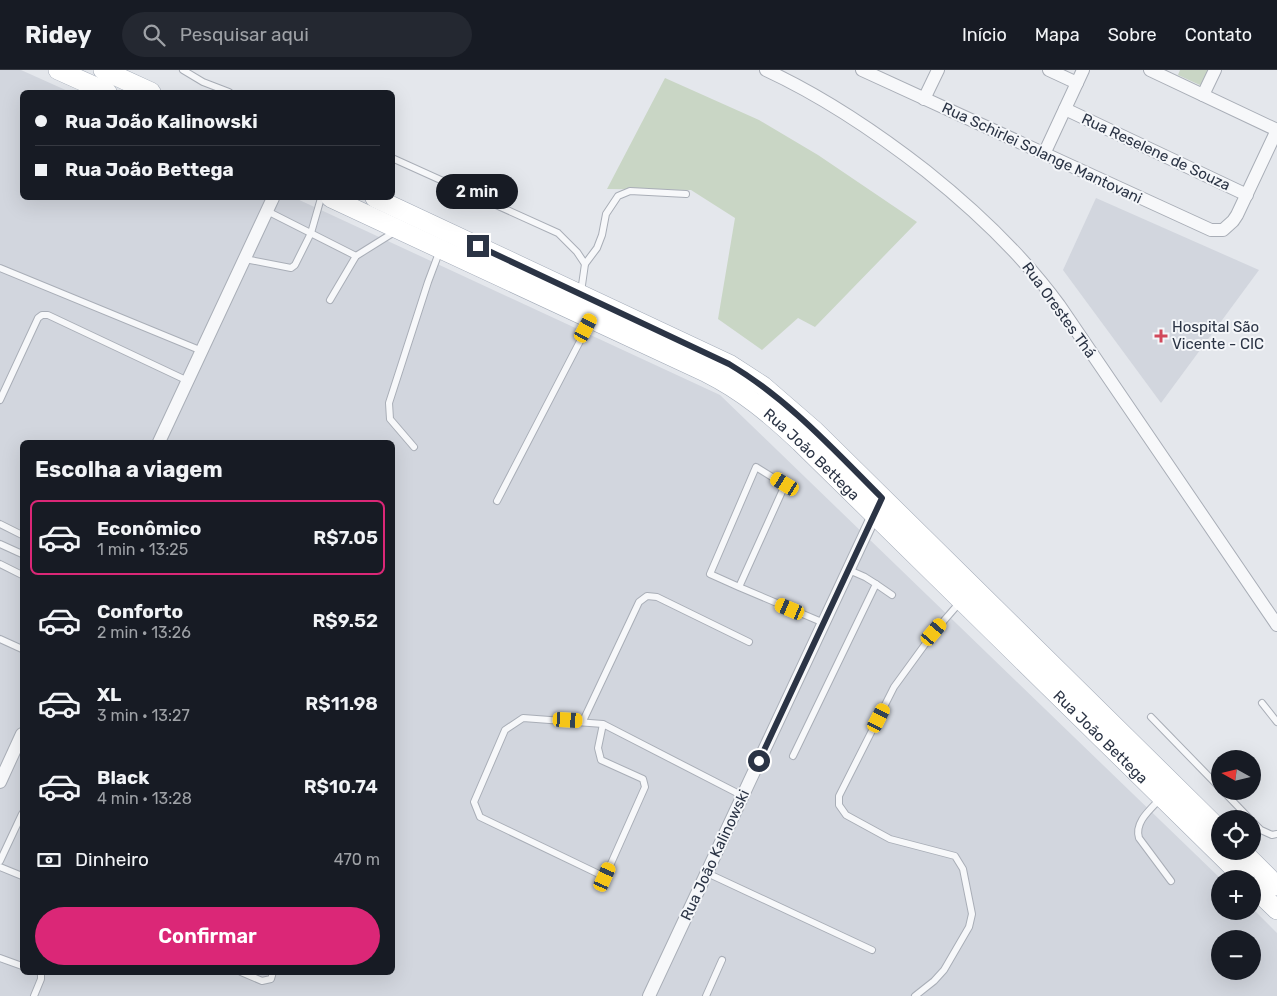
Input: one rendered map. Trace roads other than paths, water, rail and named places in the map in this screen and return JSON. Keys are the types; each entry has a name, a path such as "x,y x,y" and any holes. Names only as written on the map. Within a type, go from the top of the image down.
{"main road":[{"path":"58,70 103,90"},
{"path":"103,70 147,90"},
{"name":"Rua João Bettega","path":"336,200 706,373 741,392 786,429 1236,870"},
{"name":"Rua João Bettega","path":"379,200 747,374 795,412 1211,821"},
{"path":"1251,860 1277,886"},
{"path":"1261,895 1277,910"}],"street":[{"name":"Rua Orestes Thá","path":"766,70 814,93 873,131 969,207 1017,254 1059,305 1277,625"},
{"name":"Rua Schirlei Solange Mantovani","path":"862,70 1205,228 1216,231 1223,230 1233,221 1247,194"},
{"path":"924,99 938,70"},
{"path":"1049,70 1077,83"},
{"path":"1044,154 1083,70"},
{"path":"1150,70 1277,130 1247,194"},
{"path":"1203,95 1215,70"},
{"name":"Rua Reselene de Souza","path":"1065,109 1247,194"},
{"path":"160,440 273,200"},
{"name":"Rua João Kalinowski","path":"649,996 882,498"},
{"path":"0,782 20,738"}],"lane":[{"path":"184,70 203,82 224,90"},
{"path":"395,159 558,233 585,264"},
{"path":"580,294 585,264 597,248 602,235 606,214 618,196 630,191 686,194"},
{"path":"245,259 291,268 295,265 312,233 320,200"},
{"path":"267,211 356,256"},
{"path":"330,300 356,256 399,229"},
{"path":"414,447 390,419 389,403 441,248"},
{"path":"0,268 202,351"},
{"path":"0,400 38,318 42,315 48,315 188,381"},
{"path":"497,501 591,319"},
{"path":"739,587 785,484 756,467 710,574 739,587 824,623"},
{"path":"0,524 20,534"},
{"path":"0,544 20,553"},
{"path":"0,564 20,573"},
{"path":"848,570 865,577 892,595"},
{"path":"793,756 876,584"},
{"path":"584,721 639,602 647,596 657,597 749,642"},
{"path":"915,996 934,981 944,970 969,927 972,914 963,869 955,856 890,839 846,815 840,805 839,796 894,687 934,632 962,600"},
{"path":"0,638 20,647"},
{"path":"1262,703 1277,722"},
{"path":"1151,717 1211,779"},
{"path":"603,724 598,748 601,760 644,779 645,787 605,877 480,817 474,802 505,730 523,718 584,721 603,724 743,796"},
{"path":"1162,797 1145,815 1137,833 1171,881"},
{"path":"1232,800 1241,810"},
{"path":"0,861 20,818"},
{"path":"1261,830 1272,835 1277,834"},
{"path":"0,866 20,875"},
{"path":"707,873 872,950"},
{"path":"0,958 20,965"},
{"path":"706,996 722,960"},
{"path":"34,996 41,975"},
{"path":"248,975 262,981 271,979 272,975"}],"place":[{"name":"Hospital São Vicente - CIC","path":"1161,336"}]}
